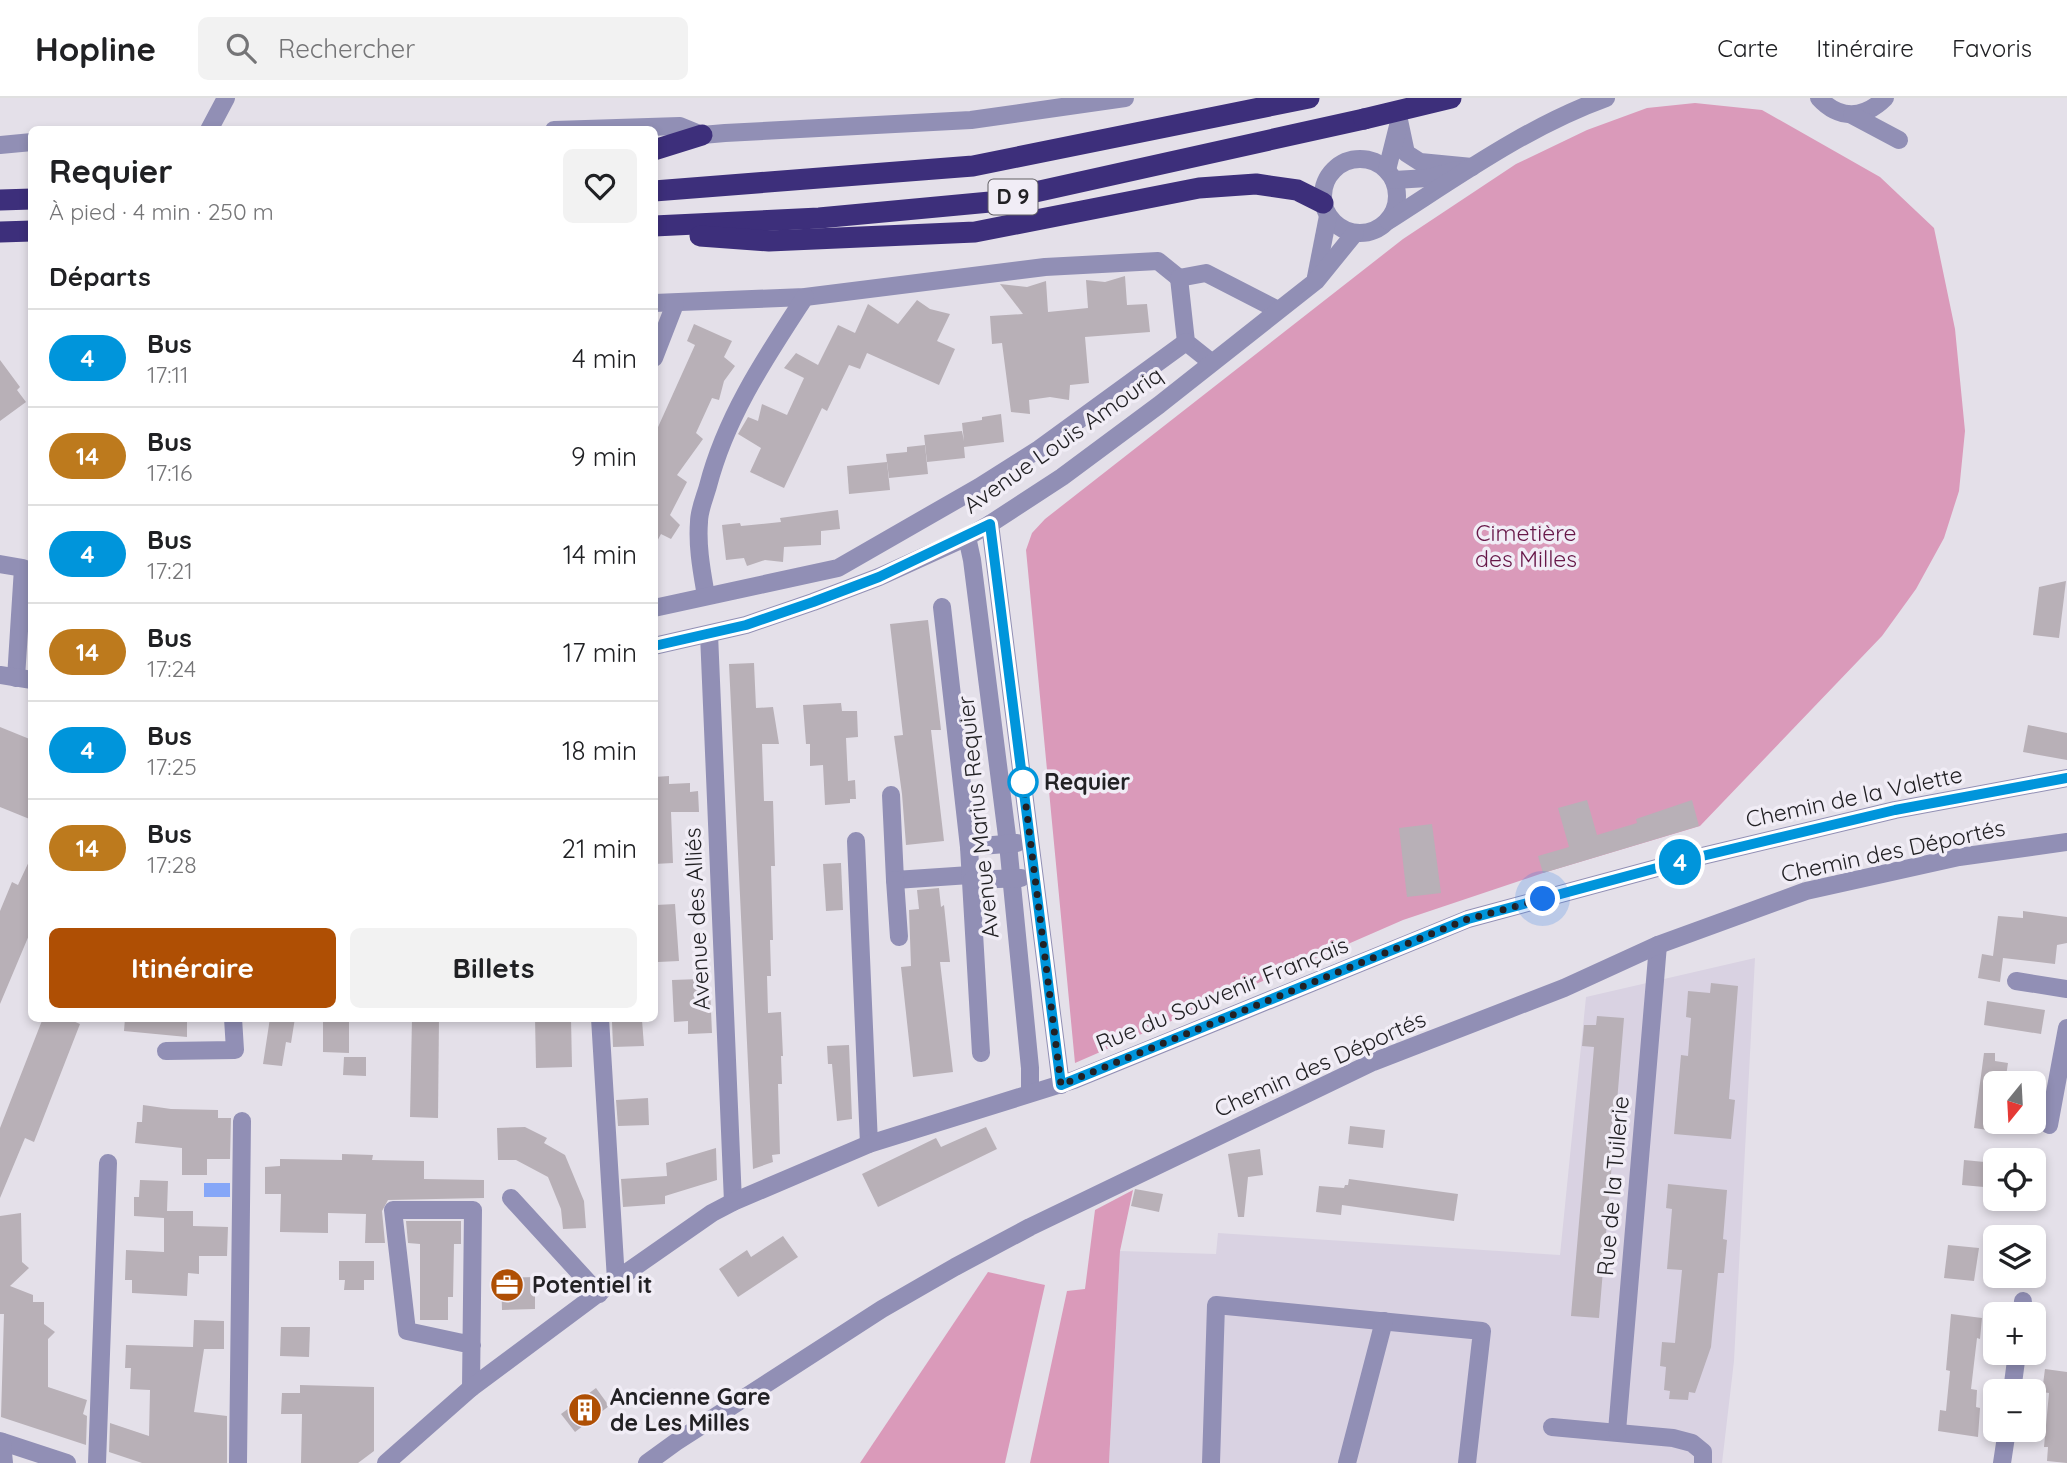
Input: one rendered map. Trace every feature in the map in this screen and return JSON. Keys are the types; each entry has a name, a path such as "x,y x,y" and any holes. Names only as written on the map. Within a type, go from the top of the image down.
{"highway":[{"name":"D 9","path":"658,191 974,166 1309,98"},
{"name":"D 9","path":"658,226 819,218 990,202 1451,98"},
{"path":"658,149 702,135"},
{"name":"D 9","path":"658,232 769,240 975,232 1199,188 1256,184 1297,190 1326,209"},
{"path":"0,200 28,199"},
{"path":"0,232 28,231"}],"street":[{"path":"211,126 226,98"},
{"path":"658,127 680,126 702,135 971,120 1125,98"},
{"path":"1388,221 1397,202 1390,175 1399,120 1406,98"},
{"path":"1326,209 1335,224 1355,233 1378,229 1472,167 1531,134 1606,98"},
{"path":"1819,98 1827,107 1852,116 1899,140 1881,103 1865,113 1852,116"},
{"path":"1370,160 1399,120"},
{"path":"1399,120 1406,153 1420,162 1472,167"},
{"path":"658,158 725,133"},
{"path":"0,145 28,142"},
{"path":"1316,281 1326,209 1323,190 1327,178 1335,168 1358,159 1370,160 1390,175 1428,178 1472,167"},
{"name":"Avenue Louis Amouriq","path":"658,645 746,625 813,602 879,577 990,524 1062,477 1159,405 1316,281 1355,233"},
{"path":"658,303 805,297 1045,267 1158,261 1179,278 1186,342 1211,362"},
{"path":"1179,278 1206,273 1278,310"},
{"path":"706,596 698,520 713,465 755,373 805,297"},
{"path":"658,348 675,304"},
{"path":"658,607 838,568 979,487 1039,449 1186,342"},
{"name":"Avenue Marius Requier","path":"990,524 1061,1085"},
{"name":"Avenue Marius Requier","path":"967,537 1008,844 1030,1093"},
{"path":"0,564 27,567 16,678"},
{"path":"942,607 969,847 981,1054"},
{"name":"Avenue des Alliés","path":"709,634 733,1202"},
{"name":"Chemin de la Valette","path":"1694,858 1895,810 2067,778"},
{"path":"891,795 899,937"},
{"path":"856,841 869,1144"},
{"path":"969,847 1030,841"},
{"name":"Chemin des Déportés","path":"648,1463 676,1442 882,1309 1030,1227 1373,1062 1564,988 1658,945 1806,891 1959,857 2067,842"},
{"name":"Rue du Souvenir Français","path":"386,1463 471,1388 616,1279 712,1213 733,1202 869,1144 1061,1085 1468,919 1694,858"},
{"path":"895,880 1011,879 1035,876"},
{"name":"Rue de la Tuilerie","path":"1617,1431 1658,945"},
{"path":"2016,981 2067,989"},
{"path":"166,1051 235,1050 233,1022"},
{"path":"600,1022 616,1279"},
{"path":"2049,1125 2067,1028"},
{"path":"238,1463 242,1121"},
{"path":"97,1463 108,1164"},
{"path":"510,1198 599,1294"},
{"path":"471,1388 472,1345 473,1210 393,1210 407,1331 472,1345"},
{"path":"1211,1463 1216,1305 1482,1331 1466,1463"},
{"path":"1347,1463 1384,1321"},
{"path":"1552,1427 1673,1438 1692,1443 1703,1452 1703,1463"},
{"path":"4,1463 1,1442 67,1463"},
{"path":"2003,1463 2006,1442"}],"shaded area":[{"path":"1755,958 1734,1361 1722,1463 1109,1463 1120,1251 1216,1254 1218,1233 1560,1255 1586,997"}],"green space":[{"name":"Cimetière des Milles","path":"1695,103 1762,110 1880,177 1934,228 1955,329 1965,431 1959,491 1944,538 1916,589 1882,636 1700,826 1543,873 1403,920 1075,1063 1026,550 1032,533 1045,519 1403,239 1516,164 1587,130 1647,108"},
{"path":"1133,1190 1120,1251 1109,1463 1030,1463 1067,1291 1085,1289 1095,1210"},
{"path":"988,1272 1045,1285 1005,1463 860,1463"}],"water":[{"path":"204,1183 230,1183 230,1197 204,1197"}],"building":[{"path":"1125,276 1127,305 1147,304 1150,332 1085,337 1089,383 1070,385 1069,400 1050,397 1029,400 1030,414 1011,412 1002,343 992,344 990,316 1023,314 1000,284 1027,287 1046,281 1048,312 1088,308 1086,280 1105,282"},
{"path":"917,300 930,309 950,314 937,341 955,349 939,385 867,353 860,369 849,365 827,411 822,408 784,488 750,472 761,448 738,434 748,417 758,421 762,404 787,415 804,378 784,368 796,353 818,365 838,325 855,333 868,304 898,324"},
{"path":"694,324 732,341 724,357 735,366 724,381 719,400 712,398 696,433 703,439 677,475 687,482 670,515 680,525 671,539 661,534 658,540 658,427 695,345 687,341"},
{"path":"0,360 20,387 17,390 26,402 0,421"},
{"path":"1001,414 1004,442 964,447 965,458 927,462 924,435 962,431 964,441 962,423"},
{"path":"925,445 928,474 889,478 886,454 907,452 907,447"},
{"path":"887,462 890,490 849,494 847,466"},
{"path":"838,510 840,529 821,531 821,545 784,547 783,562 765,560 747,566 744,558 726,560 722,525 781,522 780,518"},
{"path":"2066,581 2059,638 2033,635 2039,587"},
{"path":"928,620 941,730 931,730 944,841 906,845 894,736 903,735 890,624"},
{"path":"754,663 756,708 773,707 779,744 762,744 764,801 773,801 775,866 771,866 773,940 770,940 771,976 767,976 768,1013 781,1012 783,1056 782,1084 778,1084 780,1154 772,1155 773,1162 753,1169 729,664"},
{"path":"841,703 842,711 857,711 858,737 846,738 848,781 855,780 856,799 850,799 850,803 825,805 823,765 810,766 810,744 806,744 803,705"},
{"path":"2028,725 2067,733 2067,760 2023,752"},
{"path":"0,727 28,738 28,818 0,807"},
{"path":"669,776 669,784 690,783 690,792 698,791 699,812 671,812 673,863 658,864 658,777"},
{"path":"1587,800 1597,835 1637,823 1636,819 1692,800 1699,826 1543,873 1538,856 1569,847 1558,808"},
{"path":"1432,824 1441,893 1407,897 1399,828"},
{"path":"841,863 843,910 826,911 823,864"},
{"path":"28,864 28,938 0,1004 0,911 12,882 18,885"},
{"path":"939,888 941,907 944,905 950,962 940,962 953,1072 913,1077 901,967 911,966 909,910 919,909 917,890"},
{"path":"675,904 679,961 658,962 658,905"},
{"path":"2023,911 2067,917 2067,943 2057,945 2055,964 2003,958 2000,982 1978,978 1982,954 1993,956 1998,916 2023,918"},
{"path":"700,979 700,989 710,988 712,1033 688,1034 688,1021 674,1022 672,980"},
{"path":"1711,983 1738,986 1729,1099 1735,1100 1731,1139 1674,1134 1681,1055 1688,1056 1691,1018 1686,1017 1688,991 1710,993"},
{"path":"1987,1001 2045,1010 2041,1034 1984,1025"},
{"path":"1597,1016 1624,1018 1599,1318 1571,1316 1594,1047 1582,1046 1584,1025 1596,1025"},
{"path":"41,1022 80,1024 34,1142 25,1138 0,1198 0,1128"},
{"path":"125,1022 187,1022 187,1037 124,1031"},
{"path":"269,1022 294,1022 291,1043 286,1042 282,1066 263,1064"},
{"path":"323,1022 349,1022 349,1053 323,1052"},
{"path":"412,1022 439,1022 438,1118 410,1117"},
{"path":"535,1022 571,1022 572,1067 536,1068"},
{"path":"612,1022 642,1022 644,1046 613,1047"},
{"path":"849,1045 852,1119 837,1121 832,1064 828,1064 827,1046"},
{"path":"1984,1053 1995,1053 1995,1061 2008,1063 2007,1071 1983,1071 1983,1129 1974,1128"},
{"path":"344,1057 366,1057 366,1076 343,1075"},
{"path":"648,1098 649,1125 618,1126 616,1100"},
{"path":"143,1105 171,1109 218,1110 218,1118 231,1118 230,1159 207,1159 207,1175 182,1175 182,1148 135,1143 137,1122 142,1122"},
{"path":"1350,1126 1385,1130 1383,1148 1348,1144"},
{"path":"525,1127 547,1138 544,1143 565,1155 584,1201 586,1228 563,1229 561,1209 548,1177 516,1160 498,1160 497,1128"},
{"path":"986,1127 997,1149 878,1207 862,1174 936,1138 941,1147"},
{"path":"716,1148 717,1180 665,1196 665,1204 623,1207 621,1179 667,1176 666,1163"},
{"path":"1260,1149 1263,1175 1248,1177 1244,1217 1238,1217 1228,1154"},
{"path":"342,1154 373,1155 372,1160 424,1161 424,1179 484,1180 484,1198 388,1200 382,1211 385,1243 365,1243 366,1214 328,1213 328,1233 280,1232 281,1194 265,1194 265,1167 280,1166 280,1159 342,1160"},
{"path":"1964,1160 1983,1162 1983,1187 1962,1185"},
{"path":"1349,1179 1458,1194 1454,1221 1342,1205 1341,1215 1316,1212 1319,1186 1344,1188"},
{"path":"140,1180 168,1181 167,1211 193,1211 193,1226 228,1227 227,1256 199,1256 199,1274 188,1273 187,1296 132,1293 132,1280 125,1280 126,1250 164,1252 164,1218 134,1216 134,1197 139,1197"},
{"path":"1668,1184 1727,1190 1723,1239 1727,1240 1724,1273 1718,1273 1711,1347 1695,1393 1689,1392 1688,1400 1669,1399 1670,1391 1664,1390 1666,1367 1660,1366 1662,1342 1675,1343 1682,1270 1667,1269 1672,1209 1666,1208"},
{"path":"1135,1189 1163,1194 1159,1212 1131,1206"},
{"path":"21,1213 22,1262 29,1268 10,1286 33,1295 33,1302 44,1302 44,1324 55,1332 48,1339 48,1387 87,1400 83,1414 87,1416 86,1445 1,1417 4,1314 0,1314 0,1216"},
{"path":"406,1221 461,1221 461,1244 454,1244 453,1297 448,1297 448,1320 420,1320 420,1244 408,1243"},
{"path":"783,1236 798,1257 738,1297 719,1269 747,1250 751,1257"},
{"path":"1948,1245 1979,1248 1974,1281 1944,1278"},
{"path":"339,1261 374,1261 374,1280 364,1280 364,1290 344,1290 345,1280 339,1280"},
{"path":"535,1277 535,1309 502,1310 501,1278"},
{"path":"1951,1314 1982,1318 1971,1389 1977,1390 1976,1407 1980,1408 1978,1437 1938,1431 1940,1410 1946,1411 1950,1371 1946,1370"},
{"path":"194,1320 224,1321 224,1349 204,1349 194,1412 227,1416 227,1463 142,1463 109,1452 110,1423 149,1436 150,1390 130,1389 131,1368 125,1368 126,1345 193,1347"},
{"path":"281,1327 310,1327 309,1357 280,1356"},
{"path":"2045,1369 2067,1372 2067,1463 2047,1461 2048,1447 2044,1447 2049,1393 2046,1393 2046,1379 2044,1379"},
{"path":"300,1385 374,1387 374,1451 358,1463 301,1463 302,1414 281,1414 282,1393 300,1393"},
{"name":"Ancienne Gare de Les Milles","path":"596,1388 609,1406 575,1432 561,1414"}],"bus line":[{"name":"4","path":"658,645 746,625 813,602 879,577 990,524 1061,1085 1468,919 1694,858 1895,810 2067,778"}],"place":[{"name":"Requier","path":"1023,782"},
{"name":"Potentiel it","path":"507,1285"},
{"name":"Ancienne Gare de Les Milles","path":"585,1410"}],"route":[{"path":"1023,782 1061,1085 1468,919 1543,899"}]}
